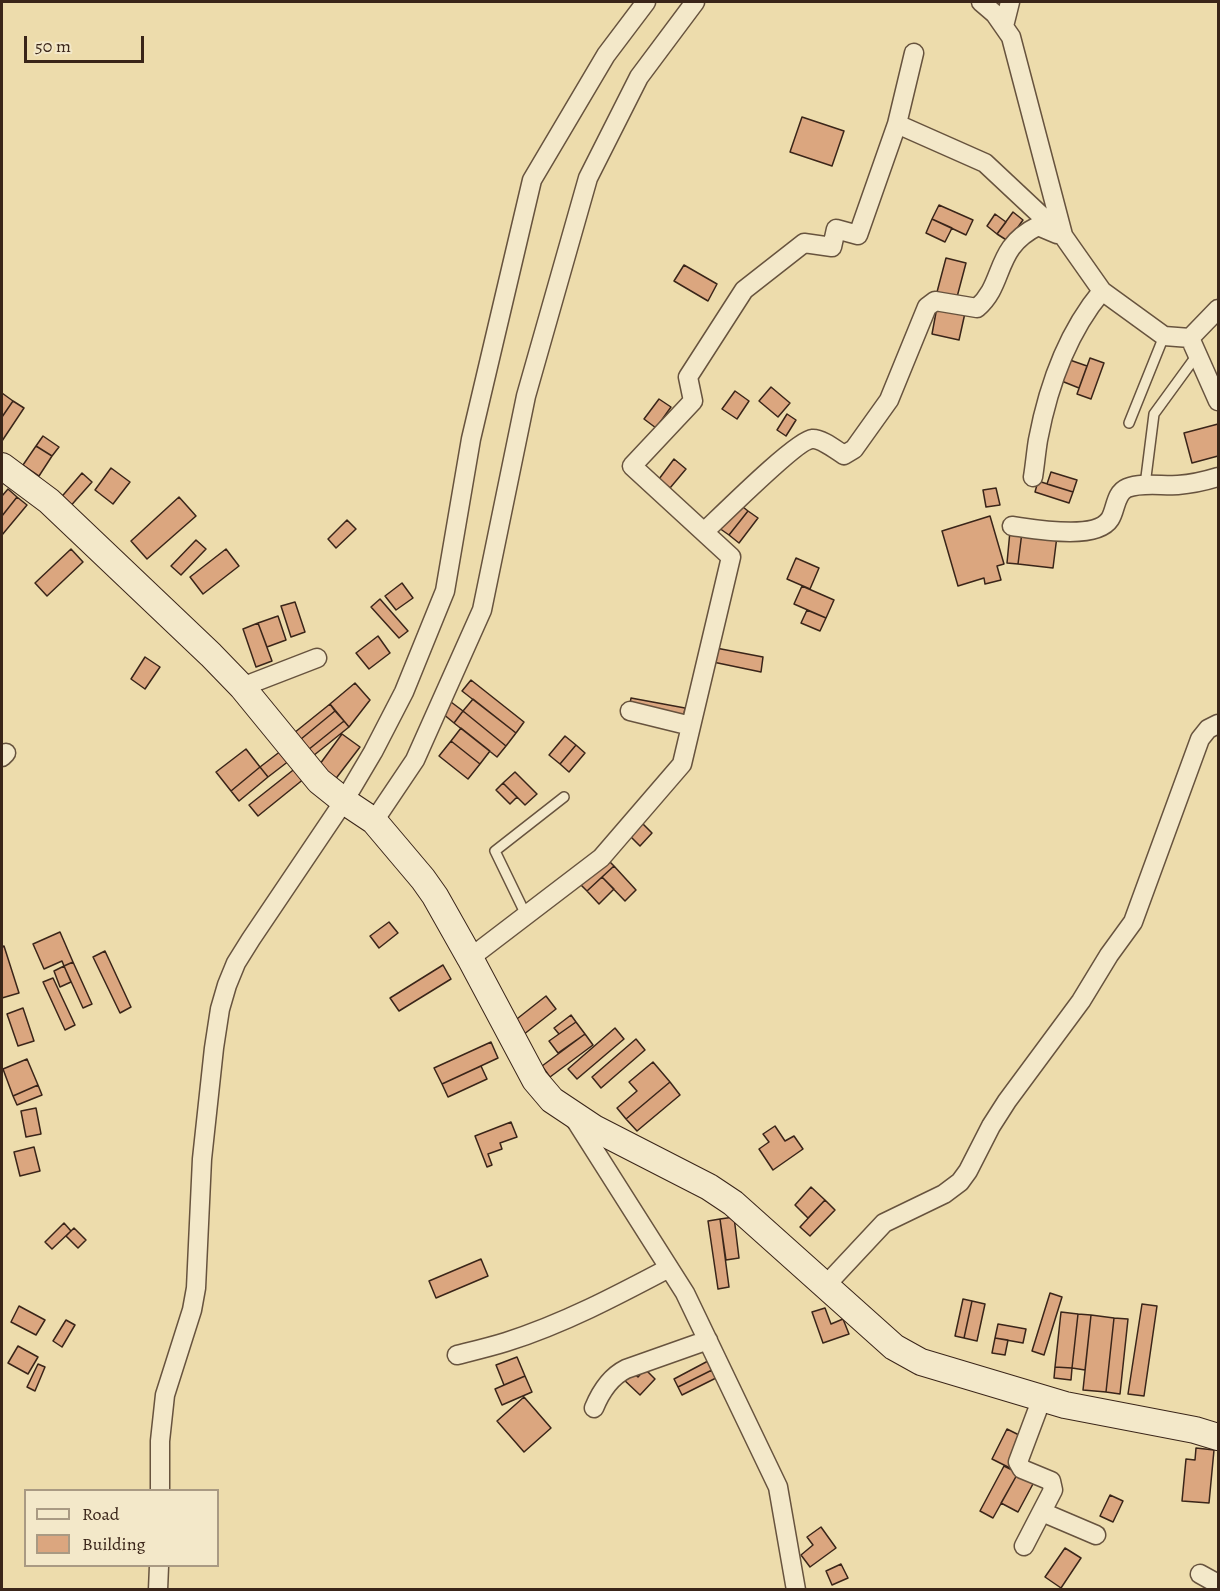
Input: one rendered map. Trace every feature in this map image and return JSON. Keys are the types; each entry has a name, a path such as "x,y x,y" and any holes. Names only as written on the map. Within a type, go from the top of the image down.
{"street":[{"path":"359,811 374,752 404,692 445,591 471,439 532,180 606,55 646,2"},
{"path":"160,1489 160,1441 165,1395 196,1288 202,1159 214,1048 220,1009 227,985 236,963 251,939 359,811 415,760 482,610 526,396 588,178 639,77 695,2"},
{"path":"981,2 995,14 1011,37 1064,237"},
{"path":"1004,26 1010,2"},
{"path":"470,958 601,858 682,764 730,556 632,466 693,400 688,377 744,290 804,243 832,247 836,228 858,235 897,124 914,53"},
{"path":"897,124 985,163 1064,237 1102,291 1164,336 1190,338"},
{"path":"704,532 765,474 806,440 815,438 844,455 854,449 889,400 927,308 935,301 977,308 987,299 1008,249 1024,232 1038,226 1064,237"},
{"path":"1033,477 1045,407 1060,362 1080,322 1102,291"},
{"path":"1190,338 1218,309"},
{"path":"1190,338 1218,401"},
{"path":"2,466 49,501 142,588 242,687 319,780 359,811 423,879 470,958 534,1080 552,1100 594,1128 709,1187 733,1203 894,1347 908,1356 921,1362 1065,1405 1195,1430 1218,1437"},
{"path":"1012,526 1065,532 1096,530 1109,521 1121,492 1129,487 1178,485 1218,477"},
{"path":"242,687 316,658"},
{"path":"630,711 691,726"},
{"path":"826,1285 884,1223 945,1194 960,1182 968,1171 990,1126 1081,1001 1109,955 1133,922 1200,739 1208,729 1218,724"},
{"path":"571,1113 686,1293 778,1487 796,1590"},
{"path":"456,1355 505,1342 562,1321 669,1268"},
{"path":"594,1408 599,1396 616,1374 708,1340"},
{"path":"1024,1546 1053,1490 1051,1481 1022,1468 1018,1462 1042,1398"},
{"path":"1042,1512 1096,1535"},
{"path":"158,1590 159,1567"},
{"path":"1200,1574 1218,1584"}],"lane":[{"path":"1129,423 1164,336"},
{"path":"1145,485 1154,414 1197,355"},
{"path":"526,915 495,851 564,797"}],"building":[{"path":"802,117 844,131 832,166 790,152"},
{"path":"939,205 973,220 966,235 932,219"},
{"path":"1013,212 1023,220 1008,241 997,234"},
{"path":"995,214 1006,222 997,234 987,226"},
{"path":"932,219 952,228 945,242 926,233"},
{"path":"946,258 966,263 957,297 937,292"},
{"path":"684,265 717,284 708,301 674,281"},
{"path":"937,307 965,313 959,340 932,334"},
{"path":"1090,358 1104,363 1091,399 1077,394"},
{"path":"1067,359 1087,366 1079,388 1059,380"},
{"path":"771,387 790,403 778,417 759,401"},
{"path":"735,391 749,401 737,419 722,409"},
{"path":"2,393 13,401 2,417"},
{"path":"659,399 671,407 656,428 644,419"},
{"path":"13,401 24,408 2,441 2,417"},
{"path":"787,414 796,420 786,436 777,430"},
{"path":"1218,424 1218,456 1192,463 1184,433"},
{"path":"43,436 59,447 52,456 36,446"},
{"path":"36,446 52,456 39,476 23,465"},
{"path":"674,459 686,469 670,488 659,479"},
{"path":"111,468 130,482 113,504 95,490"},
{"path":"1051,472 1077,480 1073,492 1047,484"},
{"path":"82,473 92,482 67,510 58,501"},
{"path":"1038,481 1073,492 1069,503 1035,492"},
{"path":"996,488 1000,505 986,507 983,490"},
{"path":"8,489 17,497 2,516 2,496"},
{"path":"17,497 27,505 2,535 2,516"},
{"path":"179,497 196,516 147,559 131,541"},
{"path":"738,503 748,511 729,535 719,528"},
{"path":"748,511 758,518 739,543 729,535"},
{"path":"990,516 1004,564 997,566 1001,580 985,584 984,578 958,586 942,531"},
{"path":"347,520 356,529 336,548 328,539"},
{"path":"1010,531 1022,532 1018,564 1007,563"},
{"path":"1022,532 1057,536 1053,568 1018,564"},
{"path":"196,540 206,549 181,575 171,566"},
{"path":"71,549 83,562 47,596 35,583"},
{"path":"226,549 239,566 203,594 190,577"},
{"path":"796,558 819,568 810,589 787,579"},
{"path":"402,583 413,598 396,610 385,596"},
{"path":"802,586 834,600 826,618 794,604"},
{"path":"380,599 408,631 399,638 371,607"},
{"path":"295,602 305,632 291,637 281,606"},
{"path":"807,610 826,618 820,631 801,623"},
{"path":"278,616 286,640 267,647 258,623"},
{"path":"258,623 272,661 256,667 243,629"},
{"path":"378,636 390,653 369,669 356,653"},
{"path":"716,648 763,657 761,672 713,662"},
{"path":"145,657 160,667 145,689 131,679"},
{"path":"471,680 524,722 516,733 462,691"},
{"path":"355,683 370,700 349,727 330,704"},
{"path":"631,698 685,708 683,720 629,710"},
{"path":"473,699 516,733 506,746 463,711"},
{"path":"451,702 463,711 454,723 442,713"},
{"path":"330,704 335,711 295,744 289,737"},
{"path":"335,711 344,721 303,754 295,744"},
{"path":"463,711 506,746 497,757 454,723"},
{"path":"344,721 349,727 308,760 303,754"},
{"path":"461,728 490,751 480,764 451,741"},
{"path":"342,734 360,747 334,781 317,768"},
{"path":"565,736 576,745 560,764 549,755"},
{"path":"451,741 480,764 468,779 439,756"},
{"path":"576,745 585,753 569,772 560,764"},
{"path":"286,747 294,757 268,777 260,767"},
{"path":"246,749 260,767 231,791 216,772"},
{"path":"260,767 268,777 239,801 231,791"},
{"path":"297,767 305,778 258,816 249,805"},
{"path":"515,772 537,794 525,805 503,783"},
{"path":"503,783 517,797 510,804 496,790"},
{"path":"639,820 652,833 640,846 627,833"},
{"path":"607,859 614,866 587,891 580,884"},
{"path":"614,866 636,890 625,901 602,877"},
{"path":"602,877 614,889 599,904 587,891"},
{"path":"389,922 398,933 379,948 370,936"},
{"path":"60,932 73,962 64,966 62,961 44,969 33,944"},
{"path":"4,946 19,993 2,998 2,947"},
{"path":"105,951 131,1007 120,1013 93,957"},
{"path":"73,962 92,1004 83,1008 64,966"},
{"path":"443,965 451,979 399,1011 390,998"},
{"path":"64,966 71,982 60,987 54,971"},
{"path":"53,978 75,1025 65,1030 43,982"},
{"path":"546,996 556,1009 523,1035 513,1022"},
{"path":"23,1008 34,1041 18,1046 7,1014"},
{"path":"571,1015 576,1022 559,1034 554,1028"},
{"path":"576,1022 585,1034 558,1053 549,1041"},
{"path":"615,1028 624,1039 577,1079 568,1069"},
{"path":"585,1034 593,1045 550,1077 542,1066"},
{"path":"636,1039 645,1050 601,1088 592,1077"},
{"path":"491,1042 498,1058 442,1084 434,1068"},
{"path":"27,1059 38,1085 13,1096 3,1069"},
{"path":"653,1062 670,1082 626,1119 617,1108 637,1091 629,1082"},
{"path":"481,1066 487,1079 448,1097 442,1084"},
{"path":"670,1082 680,1095 637,1131 626,1119"},
{"path":"38,1085 42,1095 17,1105 13,1096"},
{"path":"36,1108 41,1134 26,1137 21,1111"},
{"path":"511,1122 517,1137 500,1143 502,1149 488,1154 492,1165 487,1167 475,1136"},
{"path":"775,1126 785,1141 794,1136 803,1149 773,1170 759,1149 769,1142 763,1134"},
{"path":"34,1147 40,1171 20,1176 14,1152"},
{"path":"811,1187 825,1200 808,1218 795,1205"},
{"path":"825,1200 835,1210 810,1236 800,1227"},
{"path":"734,1217 739,1258 726,1260 720,1219"},
{"path":"720,1219 729,1287 718,1289 708,1221"},
{"path":"64,1223 71,1231 52,1249 45,1242"},
{"path":"74,1228 86,1240 78,1248 66,1236"},
{"path":"481,1259 488,1276 436,1298 429,1281"},
{"path":"1050,1293 1062,1297 1044,1355 1032,1351"},
{"path":"963,1299 972,1301 964,1338 955,1336"},
{"path":"972,1301 985,1304 977,1341 964,1338"},
{"path":"1142,1304 1157,1306 1144,1396 1128,1394"},
{"path":"19,1306 45,1320 36,1335 11,1322"},
{"path":"825,1308 831,1324 843,1319 849,1334 823,1343 812,1312"},
{"path":"1061,1312 1078,1314 1072,1368 1055,1367"},
{"path":"1078,1314 1091,1315 1085,1370 1072,1368"},
{"path":"1091,1315 1114,1318 1106,1392 1083,1390"},
{"path":"1114,1318 1128,1319 1120,1394 1106,1392"},
{"path":"66,1320 75,1325 62,1347 53,1341"},
{"path":"998,1324 1026,1329 1023,1343 995,1338"},
{"path":"995,1338 1008,1340 1005,1355 992,1353"},
{"path":"18,1346 38,1357 28,1374 8,1363"},
{"path":"517,1357 525,1376 504,1385 496,1365"},
{"path":"708,1361 712,1370 678,1387 674,1379"},
{"path":"38,1364 45,1367 35,1391 27,1387"},
{"path":"1055,1367 1072,1368 1071,1380 1054,1378"},
{"path":"645,1369 655,1379 640,1395 622,1378 630,1370 638,1377"},
{"path":"712,1370 716,1378 682,1395 678,1387"},
{"path":"525,1376 532,1392 502,1405 495,1389"},
{"path":"524,1397 551,1428 524,1452 497,1421"},
{"path":"1007,1429 1025,1438 1010,1468 992,1459"},
{"path":"1196,1448 1214,1450 1209,1503 1182,1501 1186,1459 1195,1460"},
{"path":"1004,1466 1018,1473 993,1518 980,1511"},
{"path":"1018,1473 1034,1482 1018,1512 1001,1503"},
{"path":"1110,1495 1123,1501 1113,1522 1100,1516"},
{"path":"821,1527 836,1548 810,1567 801,1555 813,1545 807,1537"},
{"path":"1065,1548 1081,1558 1061,1588 1045,1577"},
{"path":"841,1564 848,1578 832,1585 826,1571"}]}
